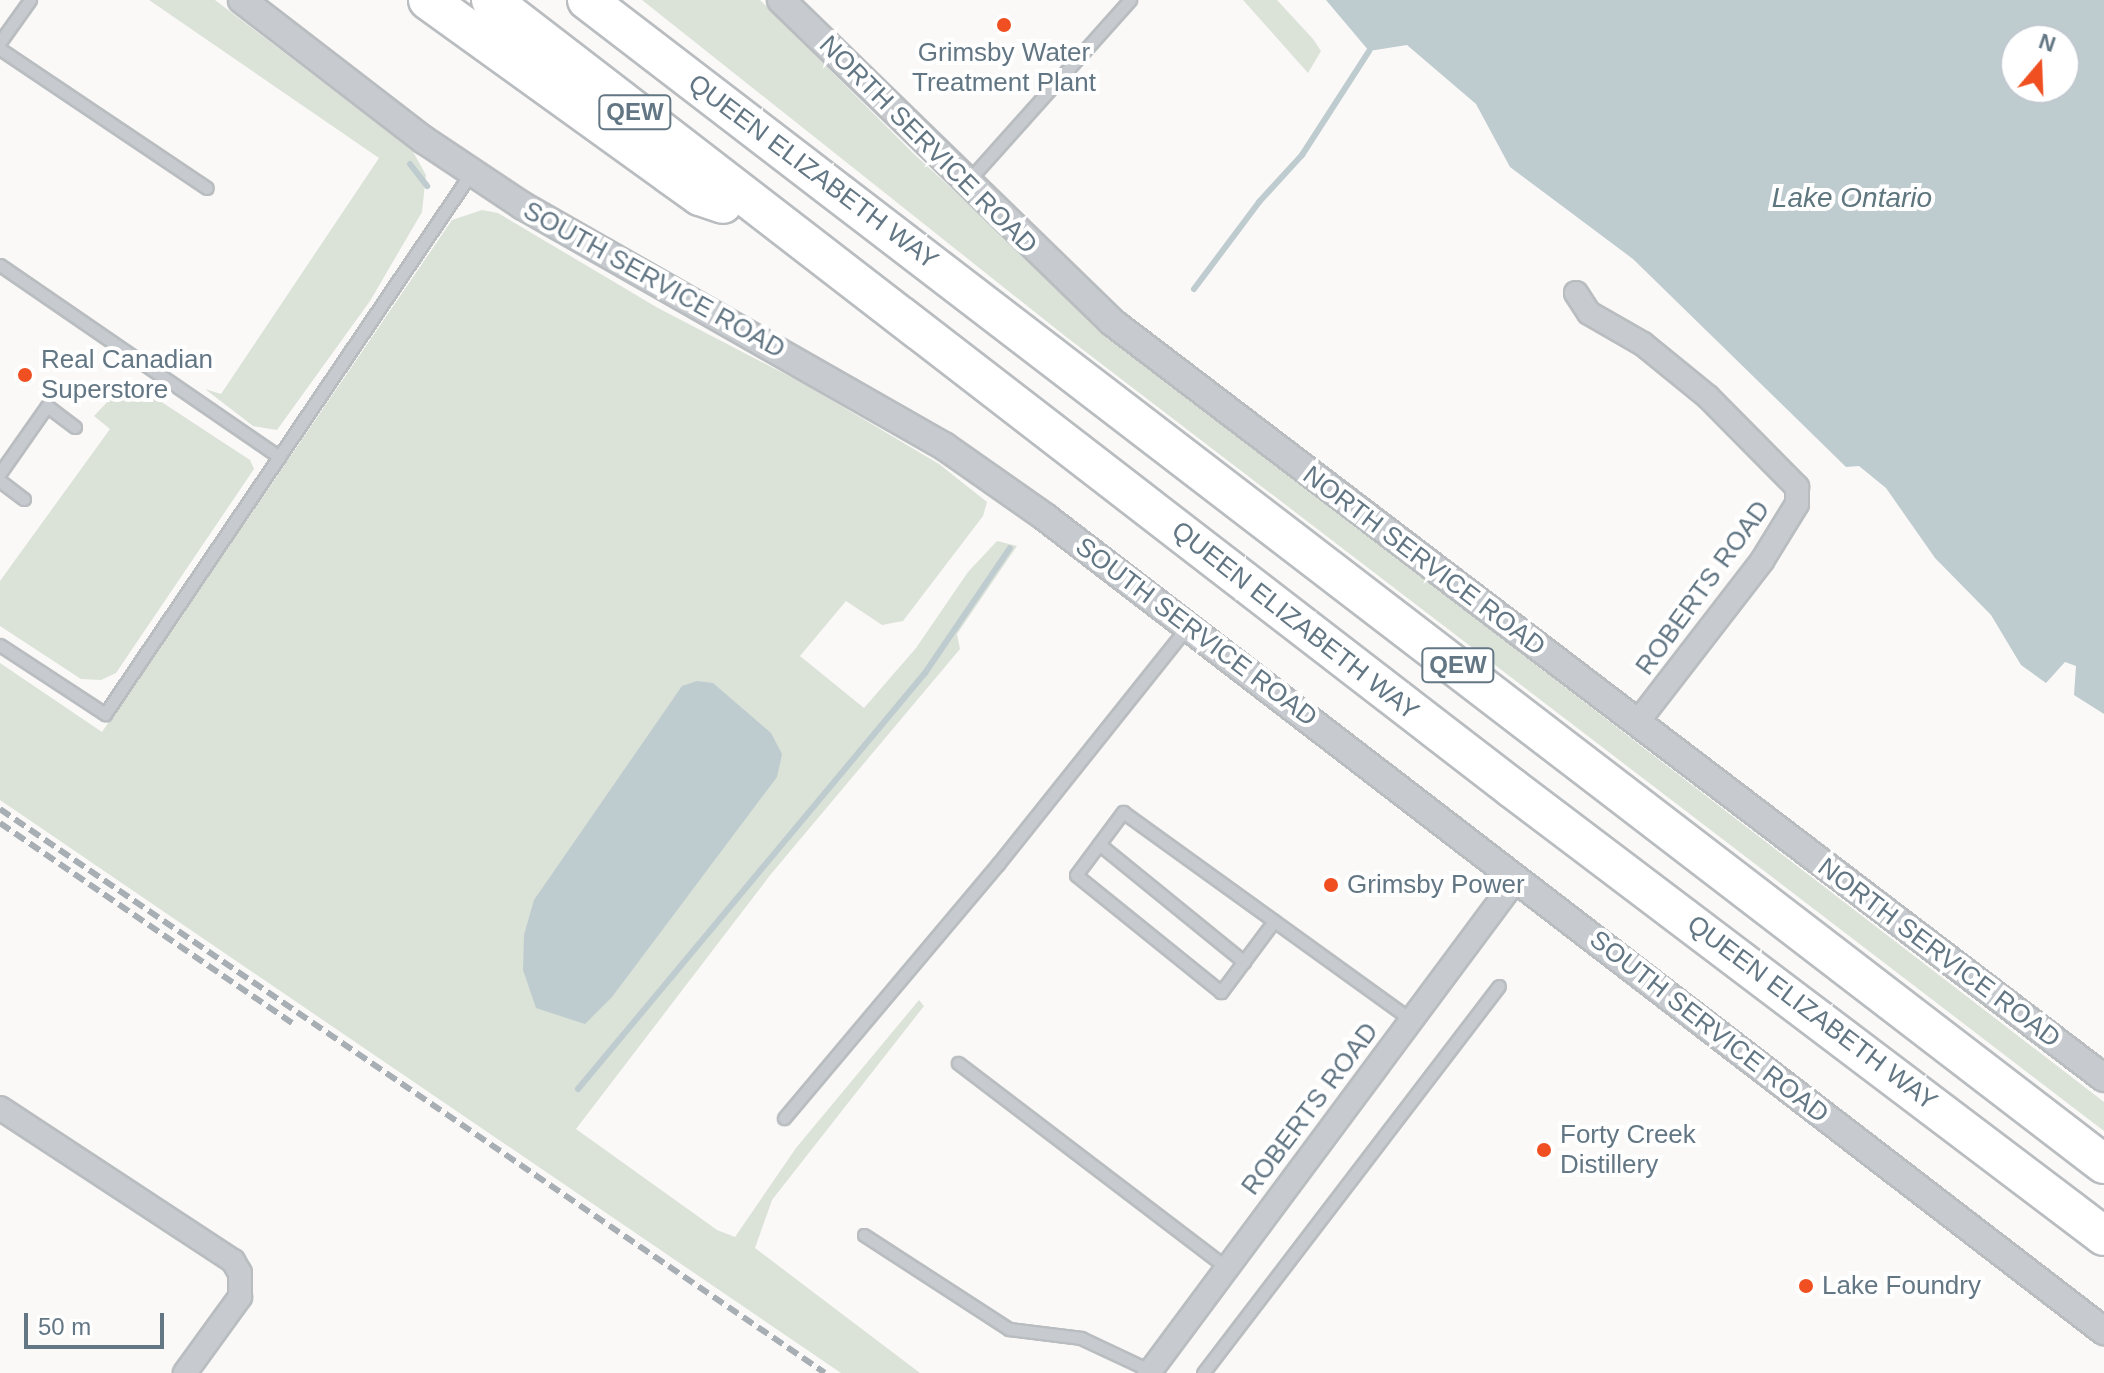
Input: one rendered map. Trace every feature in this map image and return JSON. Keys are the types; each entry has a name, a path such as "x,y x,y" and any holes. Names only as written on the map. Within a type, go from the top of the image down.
{"highway":[{"path":"428,0 700,196 779,224"},
{"name":"QUEEN ELIZABETH WAY","path":"491,0 779,224 2104,1236"},
{"name":"QUEEN ELIZABETH WAY","path":"587,0 610,13 2104,1164"}],"street":[{"name":"SOUTH SERVICE ROAD","path":"242,0 471,173 944,446 1189,625 2104,1331"},
{"name":"NORTH SERVICE ROAD","path":"781,0 965,184 1112,322 2104,1078"},
{"name":"ROBERTS ROAD","path":"1576,293 1589,313 1643,344 1708,397 1797,487 1797,504 1762,561 1637,723"},
{"name":"ROBERTS ROAD","path":"1151,1372 1517,878"},
{"path":"0,1108 233,1261 240,1273 240,1297 185,1373"}],"lane":[{"path":"0,42 30,0"},
{"path":"965,184 1130,0"},
{"path":"0,49 207,188"},
{"path":"0,645 105,714 471,173"},
{"path":"0,265 279,457"},
{"path":"0,473 47,406 75,427"},
{"path":"0,481 24,499"},
{"path":"784,1118 998,864 1189,625"},
{"path":"1274,921 1221,992 1076,875 1123,812 1274,921 1411,1020"},
{"path":"1099,844 1244,962"},
{"path":"1203,1373 1499,986"},
{"path":"958,1063 1227,1268"},
{"path":"864,1235 1009,1329 1037,1337 1081,1338 1151,1372"}],"shaded area":[{"path":"149,0 215,0 412,150 426,175 422,212 370,301 277,430 253,426 205,389 221,394 379,158"},
{"path":"642,0 760,0 914,154 1133,355 2104,1102 2104,1131 1065,336"},
{"path":"1243,0 1277,0 1313,39 1321,51 1308,73"},
{"path":"482,210 498,213 658,308 806,385 939,464 987,502 983,516 903,621 882,625 846,601 800,656 864,708 916,648 968,572 997,541 1017,546 957,634 960,649 771,874 576,1129 717,1230 735,1237 796,1148 919,1000 924,1006 772,1200 755,1248 920,1373 841,1373 0,800 0,663 102,732 452,220","holes":["682,687 771,733 645,743"]},
{"path":"128,380 250,460 254,469 116,673 101,680 81,679 0,626 0,581 110,429 94,416"}],"water":[{"name":"Lake Ontario","path":"1326,0 2104,0 2104,714 2074,695 2076,666 2065,662 2046,683 2021,665 1991,615 1935,558 1886,488 1859,466 1846,467 1633,259 1510,167 1476,104 1407,45 1369,51"},
{"path":"697,681 713,683 771,733 782,754 777,777 612,997 585,1024 536,1008 523,970 524,935 534,900 682,686"}],"waterway":[{"path":"1194,289 1259,202 1302,155 1369,51"},
{"path":"410,164 427,186"},
{"path":"578,1089 925,673 1010,548"}],"railway":[{"path":"0,809 825,1373"},
{"path":"0,823 292,1023"}],"place":[{"name":"Grimsby Water Treatment Plant","path":"1004,25"},
{"name":"Real Canadian Superstore","path":"25,375"},
{"name":"Grimsby Power","path":"1331,885"},
{"name":"Forty Creek Distillery","path":"1544,1150"},
{"name":"Lake Foundry","path":"1806,1286"}]}
